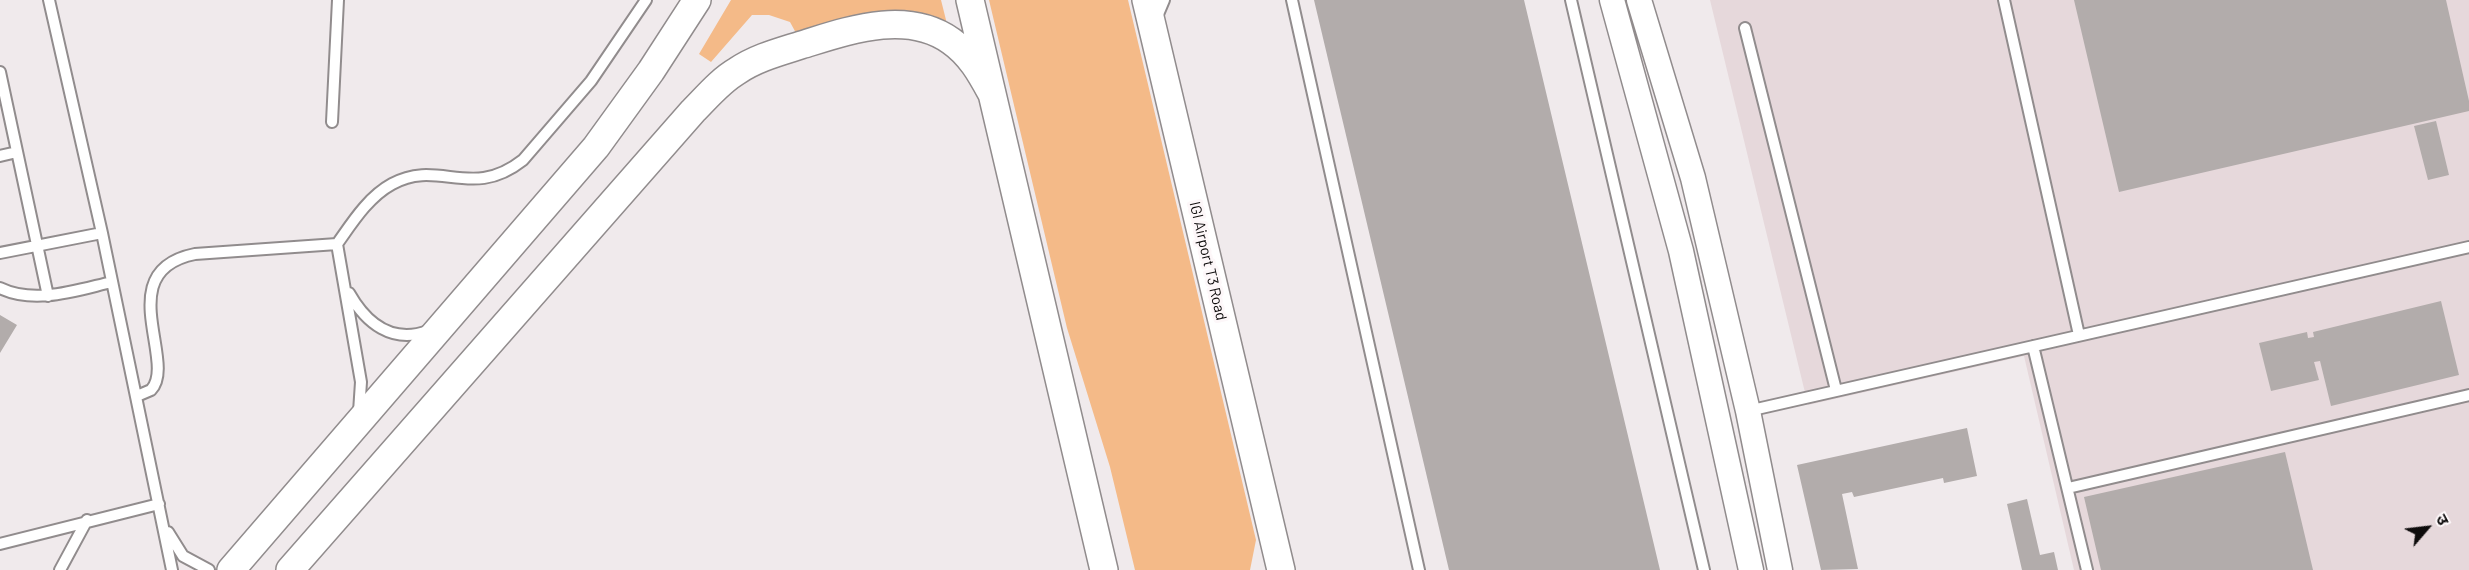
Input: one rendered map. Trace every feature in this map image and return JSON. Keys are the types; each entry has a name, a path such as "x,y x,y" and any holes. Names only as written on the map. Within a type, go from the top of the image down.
{"main road":[{"path":"225,570 451,318 596,147 651,71 697,0"},
{"path":"970,0 1104,567"},
{"name":"IGI Airport T3 Road","path":"1146,0 1269,522"},
{"path":"290,570 686,120 715,88 736,71 761,58 852,29 877,25 906,25 949,39 977,67 992,94"},
{"path":"1265,570 1271,551 1269,522"},
{"path":"1269,522 1281,570"}],"street":[{"path":"1612,0 1681,251 1751,570"},
{"path":"1639,0 1693,178 1748,411 1780,570"}],"lane":[{"path":"49,0 102,233 172,570"},
{"path":"332,122 338,0"},
{"path":"137,396 151,390 158,376 150,320 151,297 159,276 174,261 195,254 337,244 368,204 392,184 420,174 475,181 507,172 524,160 591,81 646,0"},
{"path":"1153,26 1164,0"},
{"path":"1292,0 1419,570"},
{"path":"1571,0 1704,570"},
{"path":"2004,0 2079,335"},
{"path":"1745,28 1836,390"},
{"path":"0,72 2,94 48,296"},
{"path":"0,156 17,152"},
{"path":"0,253 102,233"},
{"path":"337,244 361,382 361,398 354,428"},
{"path":"1748,411 2469,246"},
{"path":"0,288 20,294 48,296 112,282"},
{"path":"345,285 365,318 388,332 403,336 420,334 451,318"},
{"path":"2033,346 2087,570"},
{"path":"2068,488 2469,395"},
{"path":"0,544 87,520 159,504"},
{"path":"60,570 87,520"},
{"path":"162,521 183,556 225,570"}],"shaded area":[{"path":"731,0 941,0 947,24 890,11 857,15 796,33 790,22 769,15 752,15 711,62 699,54"},
{"path":"989,0 1128,0 1256,540 1250,570 1135,570 1110,467 1067,328"},
{"path":"1710,0 2469,0 2469,570 2074,570 2024,356 1808,405"}],"building":[{"path":"1314,0 1524,0 1660,570 1449,570"},
{"path":"2074,0 2446,0 2469,101 2469,111 2119,192"},
{"path":"2436,121 2449,175 2428,180 2414,126"},
{"path":"2441,301 2459,375 2331,406 2320,361 2314,362 2319,380 2271,391 2259,343 2307,332 2308,338 2314,337 2313,332"},
{"path":"0,315 17,325 0,353"},
{"path":"1967,428 1977,476 1944,483 1943,478 1854,497 1852,492 1842,494 1858,569 1821,570 1797,465"},
{"path":"2285,452 2313,570 2101,570 2084,497"},
{"path":"2027,499 2040,555 2054,552 2058,570 2022,570 2007,504"}]}
